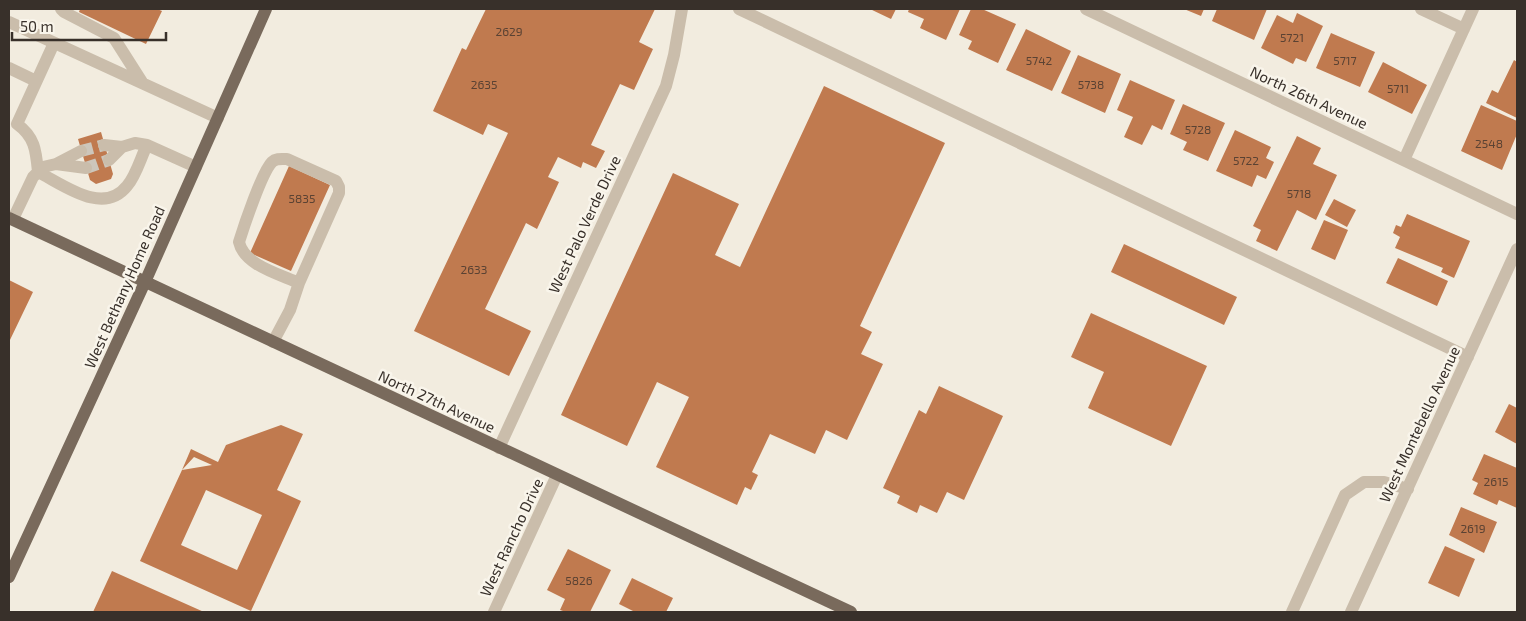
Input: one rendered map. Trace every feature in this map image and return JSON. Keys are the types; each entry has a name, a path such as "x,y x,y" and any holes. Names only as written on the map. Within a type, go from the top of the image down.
{"main road":[{"name":"West Bethany Home Road","path":"9,577 146,282 266,9"},
{"name":"North 27th Avenue","path":"11,219 851,612"}],"street":[{"path":"62,9 64,12 114,38 142,83"},
{"name":"West Palo Verde Drive","path":"499,448 666,86 674,55 682,9"},
{"path":"738,9 1468,357"},
{"name":"North 26th Avenue","path":"1086,9 1517,214"},
{"path":"1421,9 1464,29"},
{"path":"1404,160 1473,9"},
{"path":"9,22 218,118"},
{"path":"38,172 36,152 28,132 13,122 36,81 54,43"},
{"path":"9,68 36,81"},
{"path":"104,145 122,147 135,143 147,145 196,167"},
{"path":"38,172 94,200 114,198 128,186 147,145"},
{"path":"109,160 122,147"},
{"path":"11,219 33,177 43,167 56,164 81,151"},
{"path":"273,342 290,310 299,283 339,193 336,181 287,159 279,159 272,162 265,176 239,242 241,250 248,259 299,283"},
{"path":"56,164 86,168"},
{"name":"West Montebello Avenue","path":"1351,612 1517,249"},
{"name":"West Rancho Drive","path":"496,612 557,475"},
{"path":"1292,612 1345,495 1364,482 1384,482 1408,488"}],"building":[{"path":"80,9 157,9 162,11 146,44 79,12"},
{"path":"486,9 655,9 639,42 653,49 634,90 620,84 591,145 605,151 596,168 583,162 581,168 558,157 548,177 559,182 537,229 526,223 485,309 531,331 509,376 414,331 508,133 488,124 483,135 433,111 462,48 466,50"},
{"path":"870,9 896,9 891,19"},
{"path":"909,9 960,9 946,40 920,28 924,19 908,12"},
{"path":"971,9 982,9 1016,24 998,63 968,49 972,41 959,35"},
{"path":"1184,9 1204,9 1201,16"},
{"path":"1217,9 1267,9 1254,40 1212,21"},
{"path":"1297,13 1323,26 1306,62 1296,58 1293,64 1261,48 1277,15 1293,23"},
{"path":"1026,29 1071,51 1052,91 1006,70"},
{"path":"1331,33 1375,52 1360,87 1316,68"},
{"path":"1078,55 1121,74 1105,113 1061,93"},
{"path":"1514,60 1517,62 1517,118 1486,103 1492,90 1498,93"},
{"path":"1383,62 1427,85 1412,114 1368,92"},
{"path":"1130,80 1175,100 1162,130 1152,125 1142,145 1124,137 1133,117 1117,110"},
{"path":"824,86 945,143 860,326 872,332 861,354 883,364 847,440 826,430 815,454 770,434 752,472 758,475 751,490 745,487 737,505 656,467 689,397 657,382 627,446 561,415 673,173 739,204 715,255 740,267"},
{"path":"1183,104 1225,123 1208,161 1183,150 1187,142 1170,134"},
{"path":"1481,105 1517,121 1517,134 1502,170 1461,151"},
{"path":"1235,130 1271,147 1266,158 1274,162 1266,179 1257,175 1252,187 1216,171"},
{"path":"101,132 113,174 111,179 96,184 90,180 78,139"},
{"path":"1297,136 1321,148 1313,164 1337,175 1316,220 1297,210 1277,251 1256,241 1261,230 1253,226"},
{"path":"289,166 330,185 291,271 250,253"},
{"path":"1334,199 1356,210 1347,227 1325,215"},
{"path":"1407,214 1470,241 1454,278 1441,272 1443,268 1395,248 1400,237 1393,233 1396,225 1401,227"},
{"path":"1324,220 1348,230 1335,260 1311,249"},
{"path":"1124,244 1237,297 1224,325 1111,272"},
{"path":"1398,258 1448,281 1437,306 1386,283"},
{"path":"9,280 33,292 9,342"},
{"path":"1091,313 1207,366 1171,446 1088,408 1104,372 1071,357"},
{"path":"939,386 1003,416 964,500 947,492 937,513 920,505 917,513 897,503 900,496 883,488 919,410 926,414"},
{"path":"1509,404 1517,408 1517,444 1495,432"},
{"path":"281,425 303,434 277,490 301,501 251,611 140,561 191,449 218,462 226,445","holes":["194,457 212,465 182,470","206,490 262,515 237,570 181,545"]},
{"path":"1484,454 1517,468 1517,508 1499,500 1497,505 1473,494 1478,483 1472,480"},
{"path":"1461,507 1497,522 1484,553 1449,535"},
{"path":"1445,546 1475,559 1459,597 1428,583"},
{"path":"568,549 611,570 590,612 566,612 560,610 565,599 547,590"},
{"path":"112,571 204,612 93,612"},
{"path":"632,578 673,598 666,612 635,612 619,604"}],"tunnel":[{"path":"81,151 104,145"},
{"path":"86,168 109,160"}]}
